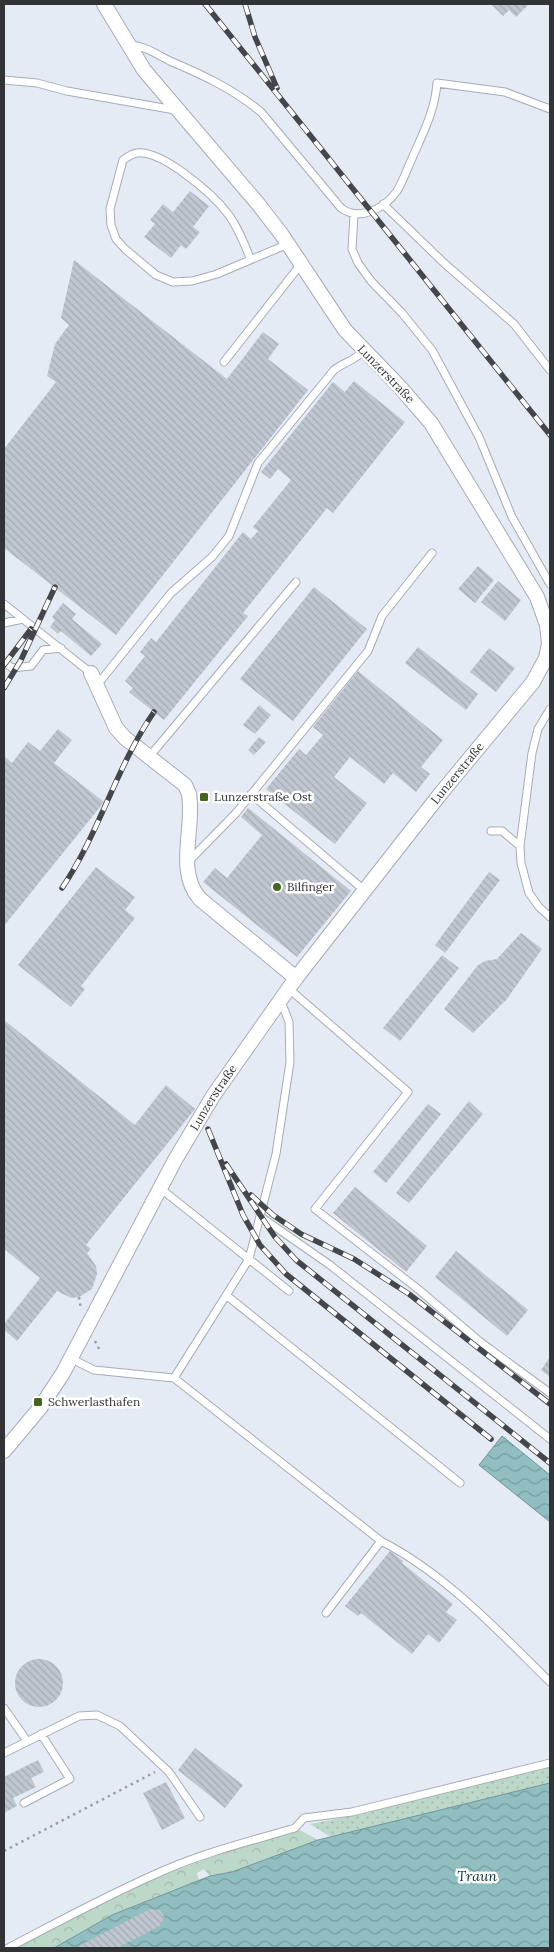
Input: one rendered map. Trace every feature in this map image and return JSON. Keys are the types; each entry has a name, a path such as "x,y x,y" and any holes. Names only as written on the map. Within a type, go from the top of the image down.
{"street":[{"name":"Lunzerstraße","path":"5,1449 40,1408 70,1358 160,1188 213,1096 288,988 364,890 533,682 546,658 549,643 547,625 537,597 431,423 399,386 342,327 288,244 259,205 176,110 144,70 104,4"},
{"path":"95,679 116,728 125,738 184,785 190,794 187,864 191,889 288,988"}],"lane":[{"path":"128,45 147,49 226,86 246,99 261,112 341,208 354,216 362,215 383,204 398,189 433,109 437,83 505,92 550,109"},
{"path":"4,80 37,83 67,91 176,110"},
{"path":"250,258 238,230 227,213 213,197 177,169 161,159 146,154 137,153 124,160 110,209 111,225 121,244 156,275 173,282 192,282 217,274 250,258 288,244"},
{"path":"383,204 444,263 514,324 550,370"},
{"path":"354,216 352,249 358,263 371,281 402,313 432,350 483,446 512,517 550,584"},
{"path":"224,362 301,264"},
{"path":"4,604 61,648 95,679 171,593 212,557 229,536 258,463 334,370 356,359 364,350"},
{"path":"187,864 251,794 368,650 382,616 432,553"},
{"path":"149,757 296,582"},
{"path":"4,623 23,619"},
{"path":"4,662 12,668 31,666 43,650 61,648"},
{"path":"550,709 538,729 532,753 520,846 521,863 530,893 550,917"},
{"path":"251,794 364,890"},
{"path":"491,832 502,830 520,846"},
{"path":"174,1378 249,1259 276,1154 290,1062 288,988"},
{"path":"288,988 408,1092 316,1209 410,1283 479,1341 550,1393"},
{"path":"160,1188 289,1291"},
{"path":"261,1217 330,1265 550,1439"},
{"path":"226,1296 460,1483"},
{"path":"70,1358 94,1370 174,1378 381,1541 407,1555 466,1600 550,1682"},
{"path":"326,1613 381,1541"},
{"path":"4,1708 27,1741"},
{"path":"4,1753 79,1716 97,1715 120,1726 164,1767 200,1817"},
{"path":"24,1803 70,1779 41,1734"},
{"path":"8,1948 81,1909 165,1870 202,1856 294,1828 304,1818 352,1812 550,1764"}],"path":[{"path":"79,1297 82,1317"},
{"path":"4,1851 164,1767"}],"green space":[{"path":"550,1766 550,1783 331,1837 310,1824 352,1816"},
{"path":"300,1830 318,1840 232,1872 210,1876 204,1869 197,1873 199,1880 112,1915 54,1948 17,1948 133,1888 218,1855"}],"water":[{"path":"502,1436 550,1475 550,1522 479,1465"},
{"name":"Traun","path":"550,1783 550,1948 54,1948 112,1915 210,1876 232,1872 318,1840"}],"building":[{"path":"491,4 529,4 516,17 509,10 503,16"},
{"path":"190,191 209,206 193,227 200,232 186,249 181,245 171,258 144,237 155,224 150,220 163,204 173,212"},
{"path":"74,260 227,379 263,332 279,344 268,359 308,390 116,635 4,548 4,449 56,382 47,376 55,344 69,325 61,318"},
{"path":"354,381 405,422 333,513 327,508 243,613 248,616 164,720 129,692 133,688 125,681 145,656 140,652 151,638 156,642 243,532 251,539 258,531 253,527 291,480 278,469 270,479 261,472 333,382 345,392"},
{"path":"478,566 494,580 475,603 458,589"},
{"path":"498,581 521,600 505,621 481,602"},
{"path":"314,587 367,629 293,721 240,679"},
{"path":"63,603 76,614 72,619 102,644 91,656 61,631 58,634 50,627 55,620 52,617"},
{"path":"418,647 478,694 466,710 405,663"},
{"path":"489,648 515,668 496,692 470,672"},
{"path":"358,671 443,740 421,767 430,774 416,792 393,773 384,784 350,757 334,777 367,803 335,844 266,789 299,749 306,755 323,735 313,727"},
{"path":"259,705 271,715 255,734 243,725"},
{"path":"58,729 72,740 54,763 104,802 4,926 4,756 12,763 28,742 40,751"},
{"path":"259,737 266,742 254,755 248,750"},
{"name":"Bilfinger","path":"248,808 351,891 297,957 203,882 215,868 227,878 262,835 241,817"},
{"path":"96,867 135,897 125,910 135,918 81,986 85,989 71,1007 18,965"},
{"path":"489,872 500,880 445,953 435,945"},
{"path":"521,933 542,949 507,999 473,1033 444,1009 478,965 485,961 497,959"},
{"path":"442,955 459,968 400,1041 383,1028"},
{"path":"4,1020 135,1125 166,1085 195,1109 86,1245 91,1249 87,1253 96,1266 97,1274 92,1289 79,1297 71,1298 57,1291 17,1341 4,1330 4,1324 40,1278 4,1249"},
{"path":"469,1101 483,1114 409,1203 396,1193"},
{"path":"428,1104 441,1114 386,1183 373,1172"},
{"path":"355,1187 427,1246 406,1272 333,1213"},
{"path":"456,1251 528,1310 507,1336 435,1277"},
{"path":"550,1357 550,1377 541,1370"},
{"path":"390,1551 453,1604 446,1612 457,1620 439,1643 428,1634 412,1654 361,1613 358,1616 345,1606"},
{"path":"39,1659 48,1661 56,1666 61,1674 63,1683 61,1692 56,1700 48,1705 39,1707 30,1705 22,1700 17,1692 15,1683 17,1674 22,1666 30,1661"},
{"path":"195,1748 243,1785 225,1808 178,1770"},
{"path":"38,1760 44,1772 31,1778 36,1787 13,1798 17,1806 4,1813 4,1777"},
{"path":"166,1782 185,1818 162,1830 143,1793"},
{"path":"150,1909 160,1910 164,1917 160,1926 117,1948 75,1948"}],"railway":[{"path":"205,4 550,435"},
{"path":"245,4 255,37 277,88"},
{"path":"4,688 21,660 55,587"},
{"path":"4,665 31,629"},
{"path":"62,888 87,845 129,755 154,712"},
{"path":"208,1129 243,1215 260,1245 286,1274 491,1439"},
{"path":"226,1164 275,1237 296,1260 550,1463"},
{"path":"251,1195 273,1215 301,1234 354,1259 409,1294 550,1404"}],"place":[{"name":"Lunzerstraße Ost","path":"204,797"},
{"name":"Bilfinger","path":"277,887"},
{"name":"Schwerlasthafen","path":"38,1402"}]}
